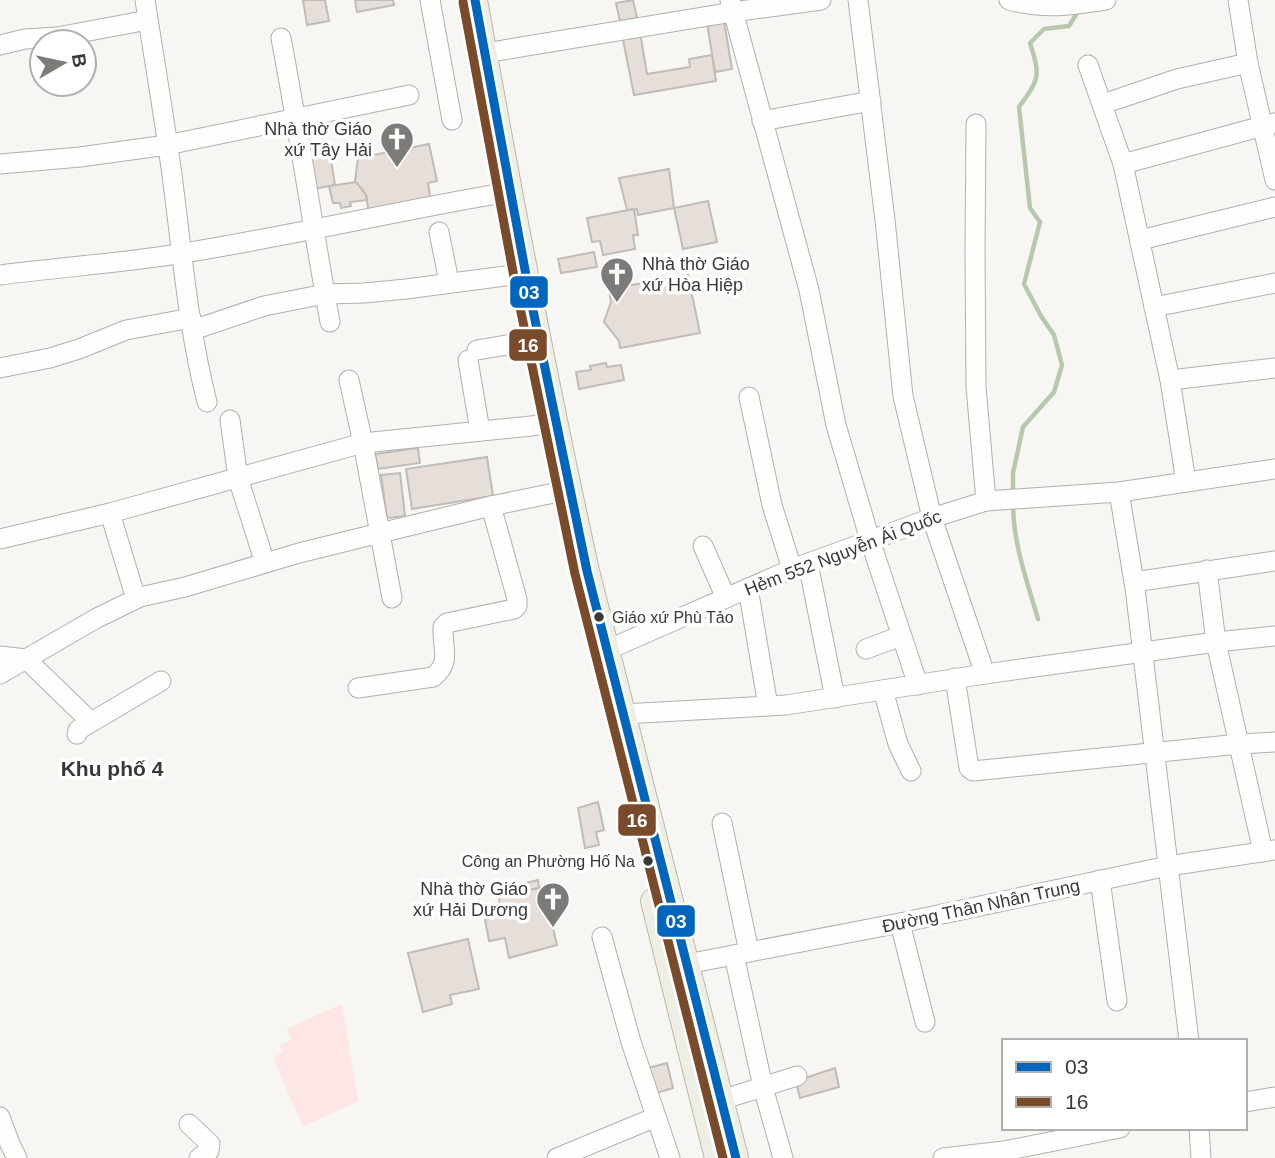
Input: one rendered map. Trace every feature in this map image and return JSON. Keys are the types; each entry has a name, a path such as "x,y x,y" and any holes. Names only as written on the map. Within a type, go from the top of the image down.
{"main road":[{"path":"461,0 541,425 696,1051 717,1158"},
{"path":"475,0 514,213 558,485 587,571 687,964 696,1051 721,1100 736,1158"}],"street":[{"path":"145,0 181,254 206,402"},
{"path":"430,0 452,120"},
{"path":"485,53 731,6 821,0"},
{"path":"858,0 903,396 932,518 985,674"},
{"path":"1009,0 1024,5 1061,7 1106,0"},
{"path":"1238,0 1248,63 1269,124 1275,180"},
{"path":"731,6 809,290 836,425 870,540 918,685"},
{"path":"0,45 148,20"},
{"path":"281,38 330,322"},
{"path":"1103,104 1177,79 1248,63"},
{"path":"1088,65 1123,164 1170,380 1185,482"},
{"path":"0,164 167,145 409,95"},
{"path":"762,121 871,101"},
{"path":"976,124 976,387 1004,500"},
{"path":"1123,164 1269,124"},
{"path":"0,275 181,254 497,194"},
{"path":"1140,240 1275,207"},
{"path":"439,232 449,282"},
{"path":"0,368 50,358 126,330 192,324 325,294 378,292 513,275"},
{"path":"1154,307 1275,284"},
{"path":"480,431 472,355 524,342"},
{"path":"1170,380 1275,368"},
{"path":"349,380 392,598"},
{"path":"749,397 772,505 800,566 835,698"},
{"path":"230,420 238,478 265,562"},
{"path":"0,539 110,513 363,443 541,425"},
{"name":"Hẻm 552 Nguyễn Ái Quốc","path":"607,650 800,566 932,518 1004,500 1119,492 1275,470"},
{"path":"0,674 97,618 136,599 212,580 265,562 491,506 558,485"},
{"path":"1119,492 1135,582 1189,1039"},
{"path":"358,688 433,677 445,663 443,627 517,606 491,506"},
{"path":"110,513 136,599"},
{"path":"703,546 726,598"},
{"path":"1135,582 1275,561"},
{"path":"1207,570 1216,642 1239,744 1269,851"},
{"path":"748,588 768,706"},
{"path":"866,649 901,636"},
{"path":"623,714 786,705 955,678 1275,636"},
{"path":"0,656 26,659 84,728 161,681"},
{"path":"955,678 970,770 1275,742"},
{"path":"883,691 898,744 911,771"},
{"path":"722,823 763,1087 783,1158"},
{"name":"Đường Thân Nhân Trung","path":"687,964 900,923 1168,866 1269,851"},
{"path":"1100,880 1117,1001"},
{"path":"900,923 925,1022"},
{"path":"602,937 631,1042 670,1158"},
{"path":"721,1100 797,1076"},
{"path":"1247,1102 1275,1097"},
{"path":"0,1117 10,1155"},
{"path":"557,1158 656,1117"},
{"path":"189,1124 210,1144 209,1151 199,1158"},
{"path":"943,1158 1004,1151 1110,1130"},
{"path":"1199,1130 1201,1158"}],"shaded area":[{"path":"342,1004 358,1101 303,1127 273,1058 283,1052 280,1045 291,1040 287,1028"}],"building":[{"path":"303,0 325,0 329,21 307,25"},
{"path":"355,0 393,0 394,5 357,12"},
{"path":"633,0 637,18 620,21 616,3"},
{"path":"724,21 732,69 715,72 707,23"},
{"path":"640,32 647,74 690,67 689,59 712,55 716,81 634,95 622,35"},
{"path":"429,144 437,181 428,183 431,201 369,213 366,195 355,181 358,158"},
{"path":"329,147 335,185 313,189 307,151"},
{"path":"669,169 674,208 638,215 637,209 627,210 619,178"},
{"path":"356,182 367,200 350,202 351,206 341,208 340,203 333,203 329,186"},
{"path":"708,201 717,242 683,249 674,208"},
{"path":"634,209 638,235 633,235 635,249 603,255 600,241 592,242 587,218"},
{"path":"594,252 597,267 561,273 558,259"},
{"path":"688,275 700,333 620,348 619,341 604,322 611,302 609,289"},
{"path":"606,363 607,367 621,365 624,380 579,389 576,372 591,370 590,366"},
{"path":"418,448 420,463 378,469 375,454"},
{"path":"487,457 493,496 412,509 406,469"},
{"path":"400,473 405,516 387,518 381,475"},
{"path":"598,802 604,830 596,832 599,845 585,848 578,808"},
{"path":"538,880 539,888 503,896 502,889"},
{"path":"543,887 557,945 509,958 505,938 489,941 485,920 501,914 499,897"},
{"path":"468,939 479,989 450,995 452,1004 423,1012 408,953"},
{"path":"667,1063 673,1088 653,1094 645,1069"},
{"path":"835,1068 839,1087 800,1098 796,1081"}],"waterway":[{"path":"1013,495 1013,473 1023,427 1054,392 1062,365 1054,335 1024,284 1040,222 1030,208 1019,107 1036,77 1036,63 1030,43 1044,29 1069,26 1079,10"},
{"path":"1013,504 1018,548 1038,619"}],"transit line":[{"name":"03","path":"475,0 528,286 587,571 736,1158"},
{"name":"16","path":"463,2 516,288 575,574 723,1158"}],"place":[{"name":"Nhà thờ Giáo xứ Tây Hải","path":"397,169"},
{"name":"Nhà thờ Giáo xứ Hòa Hiệp","path":"617,304"},
{"name":"Giáo xứ Phù Tảo","path":"599,617"},
{"name":"Công an Phường Hố Na","path":"648,861"},
{"name":"Nhà thờ Giáo xứ Hải Dương","path":"553,929"}],"district":[{"name":"Khu phố 4","path":"112,769"}]}
